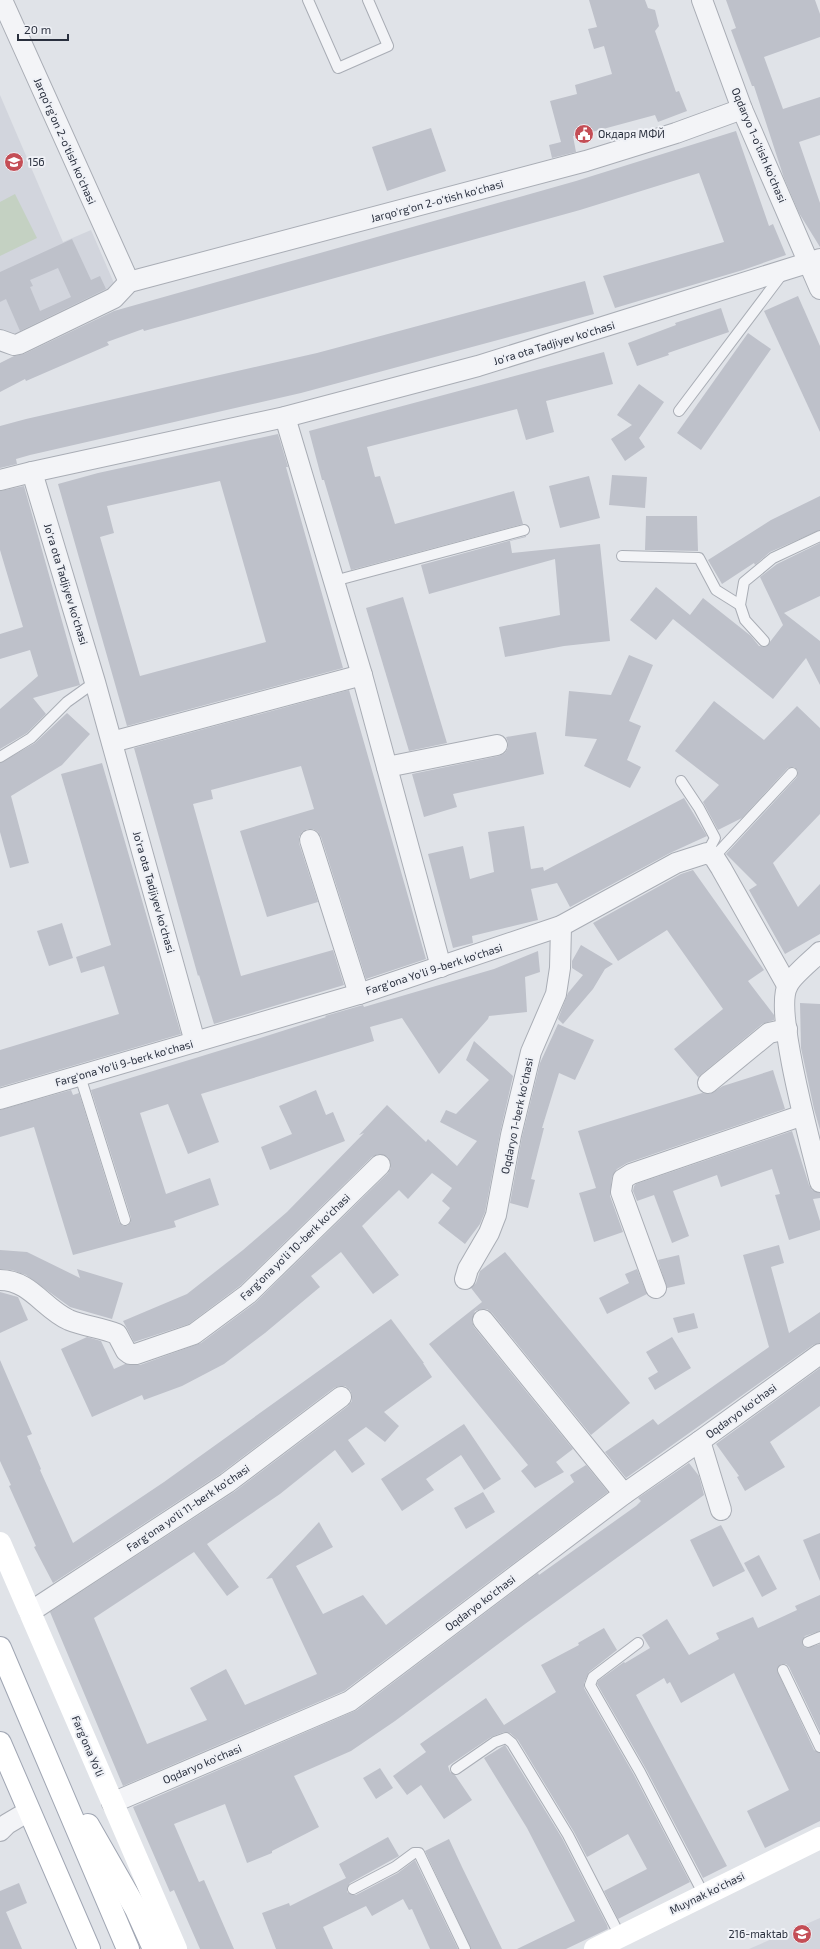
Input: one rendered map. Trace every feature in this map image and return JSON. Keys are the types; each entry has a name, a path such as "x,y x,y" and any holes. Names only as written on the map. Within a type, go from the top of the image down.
{"main road":[{"name":"Farg'ona Yo'li","path":"0,1544 176,1949"},
{"path":"0,1648 128,1949"},
{"path":"35,1730 136,1909 154,1949"},
{"path":"0,1743 89,1949"},
{"name":"Muynak ko'chasi","path":"595,1949 820,1838"}],"street":[{"name":"Jarqo'rg'on 2-o'tish ko'chasi","path":"2,0 129,282 586,161 676,133 742,109"},
{"name":"Oqdaryo 1-o'tish ko'chasi","path":"702,0 742,109 814,261 820,289"},
{"name":"Jo'ra ota Tadjiyev ko'chasi","path":"0,480 285,417 478,366 784,272 814,261"},
{"path":"0,340 14,345 19,344 114,298 129,282"},
{"path":"285,417 362,675 442,967"},
{"name":"Jo'ra ota Tadjiyev ko'chasi","path":"32,472 95,682 195,1042"},
{"path":"112,742 362,675"},
{"path":"387,766 497,746"},
{"path":"310,840 359,994"},
{"path":"710,855 721,868 787,985 785,1009 794,1080 820,1182"},
{"name":"Farg'ona Yo'li 9-berk ko'chasi","path":"0,1099 359,994 442,967 561,926 676,863 710,855"},
{"name":"Oqdaryo 1-berk ko'chasi","path":"465,1279 468,1269 489,1233 496,1215 511,1135 531,1052 556,994 560,968 561,926"},
{"path":"787,985 820,952"},
{"path":"708,1083 769,1033 787,1029"},
{"path":"656,1288 621,1192 623,1179 631,1174 803,1115"},
{"name":"Farg'ona yo'li 10-berk ko'chasi","path":"0,1280 8,1280 22,1285 68,1320 117,1334 126,1351 130,1354 136,1354 194,1334 248,1294 380,1165"},
{"path":"482,1320 624,1494"},
{"name":"Oqdaryo ko'chasi","path":"112,1803 350,1701 624,1494 820,1354"},
{"name":"Farg'ona yo'li 11-berk ko'chasi","path":"30,1612 227,1483 341,1397"},
{"path":"700,1441 721,1510"},
{"path":"0,1830 29,1811"}],"lane":[{"path":"308,0 338,68 388,46 368,0"},
{"path":"679,411 784,272"},
{"path":"334,581 524,530"},
{"path":"764,641 745,620 740,605 744,582 773,558 820,536"},
{"path":"622,556 698,558 716,590 740,605"},
{"path":"0,757 31,738 67,702 95,682"},
{"path":"710,855 792,773"},
{"path":"681,780 699,808 715,838 710,855"},
{"path":"80,1076 125,1220"},
{"path":"808,1642 820,1637"},
{"path":"638,1643 593,1677 590,1685 633,1759 704,1895"},
{"path":"783,1670 820,1747"},
{"path":"456,1769 495,1742 506,1738 512,1743 568,1835 620,1936"},
{"path":"353,1889 394,1867 414,1853 420,1853 465,1949"}],"shaded area":[{"name":"156","path":"0,95 63,242 91,230 123,304 14,352 0,345"},
{"name":"216-maktab","path":"820,1918 820,1949 749,1949"}],"green space":[{"path":"15,194 37,238 0,256 0,202"}],"building":[{"path":"589,0 645,0 648,8 655,10 659,26 655,31 676,92 679,91 687,111 658,122 655,115 592,132 591,138 573,136 576,152 552,158 549,145 561,142 550,101 577,94 575,85 612,74 604,46 594,49 588,29 597,27"},
{"path":"726,0 815,0 820,14 820,37 764,57 783,109 820,97 820,135 799,142 820,203 820,247 799,213 784,178 754,86 752,86 731,30 736,28"},
{"path":"431,128 446,171 387,191 372,147"},
{"path":"736,131 769,226 773,224 786,255 743,270 615,308 603,276 724,242 699,173 580,210 144,331 143,329 107,342 109,345 26,381 25,379 0,392 0,363 14,356 24,354 114,311 576,181"},
{"path":"72,239 91,280 100,276 106,289 20,331 6,299 0,302 0,272","holes":["58,268 71,297 40,311 30,287 33,286 30,280"]},
{"path":"585,281 594,314 301,393 30,455 16,459 17,464 0,468 0,426 317,353"},
{"path":"798,296 820,346 820,432 764,311"},
{"path":"721,308 729,332 668,353 669,355 637,366 628,343 676,325 675,323"},
{"path":"748,333 771,349 701,450 677,433"},
{"path":"604,352 613,384 546,401 554,432 526,440 517,409 367,447 375,477 380,476 395,524 514,491 523,524 351,570 324,480 322,480 309,431"},
{"path":"639,384 664,402 639,438 645,447 625,461 611,439 632,425 617,415"},
{"path":"278,434 343,668 127,726 58,484 98,473","holes":["220,481 266,642 140,676 100,537 114,533 107,506"]},
{"path":"612,475 647,477 645,508 609,505"},
{"path":"589,476 600,518 560,528 549,486"},
{"path":"24,486 80,685 33,698 46,714 27,733 0,749 0,709 38,676 30,650 0,659 0,634 23,627 0,550 0,491"},
{"path":"820,496 820,530 770,552 755,565 754,563 722,584 708,560 771,520"},
{"path":"646,516 697,516 698,551 645,550"},
{"path":"526,536 510,541 512,553 600,544 610,641 564,646 505,657 499,627 560,615 555,559 429,594 421,565"},
{"path":"820,543 820,596 784,613 820,641 820,685 806,658 773,699 673,619 656,640 630,620 656,587 690,615 703,598 751,636 759,646 766,647 783,625 760,577 777,564"},
{"path":"403,597 447,743 409,751 366,608"},
{"path":"629,655 653,665 629,721 641,726 627,760 641,767 630,788 584,766 597,739 565,736 569,691 611,695"},
{"path":"349,690 426,959 366,979 321,837 318,832 313,829 307,829 302,832 299,837 299,843 318,902 267,917 240,831 314,809 301,766 211,790 213,799 193,804 241,976 333,950 344,985 214,1024 199,975 198,976 134,748"},
{"path":"714,701 764,740 797,706 820,728 820,814 773,863 798,907 820,884 820,934 785,954 749,890 757,885 726,854 797,777 798,771 794,767 788,768 742,818 718,830 703,802 719,785 675,751"},
{"path":"67,713 90,734 62,765 11,796 29,863 10,868 0,832 0,763 35,743"},
{"path":"536,732 544,774 453,794 457,807 424,817 412,774 499,756 505,753 508,748 506,737"},
{"path":"102,763 181,1034 0,1087 0,1050 119,1014 104,966 81,973 76,957 111,945 61,774"},
{"path":"684,798 707,836 670,853 570,907 557,883 531,889 538,920 472,936 473,943 453,948 428,854 463,846 470,879 494,872 488,832 524,826 531,869 543,867 544,871"},
{"path":"693,870 764,970 748,981 774,1015 774,1020 762,1024 698,1077 674,1049 723,1009 667,930 618,961 593,923 681,874"},
{"path":"62,923 73,958 49,966 37,931"},
{"path":"581,945 613,964 605,969 593,989 563,1024 558,1019 568,993 583,975 572,968 572,961"},
{"path":"538,951 540,972 525,977 527,1012 489,1016 488,1019 439,1074 402,1018 370,1027 374,1041 201,1094 219,1142 188,1154 168,1104 140,1113 166,1194 210,1178 219,1205 174,1221 176,1227 73,1255 34,1127 0,1137 0,1110 71,1090 73,1095 79,1093 119,1222 123,1226 127,1226 131,1222 131,1218 91,1090 251,1041 326,1017 325,1016 363,1005 364,1007 494,969"},
{"path":"800,1003 820,1004 820,1130 801,1048"},
{"path":"558,1024 594,1040 575,1080 559,1073 542,1128 544,1128 531,1179 535,1180 528,1208 510,1203 522,1137 540,1063"},
{"path":"474,1041 513,1076 500,1133 485,1212 480,1224 465,1244 438,1223 450,1208 442,1201 452,1188 432,1173 408,1199 399,1190 362,1226 399,1275 373,1294 341,1252 311,1276 320,1287 265,1333 224,1364 182,1386 144,1400 142,1395 92,1417 61,1349 87,1337 101,1341 114,1369 125,1364 140,1365 201,1343 255,1303 388,1173 391,1168 391,1163 388,1157 378,1154 372,1157 241,1285 189,1324 134,1342 123,1321 187,1294 243,1250 287,1212 364,1133 359,1135 387,1105 426,1142 428,1139 457,1166 477,1141 440,1122 446,1110 456,1114 489,1080 466,1060"},
{"path":"773,1070 785,1109 627,1163 617,1169 612,1177 610,1196 623,1232 594,1242 579,1193 596,1188 578,1131 702,1093 710,1094 723,1086"},
{"path":"316,1090 326,1115 333,1112 345,1141 270,1170 261,1147 292,1134 279,1106"},
{"path":"792,1131 809,1185 812,1190 820,1193 820,1198 813,1199 820,1221 820,1230 789,1240 775,1195 780,1194 772,1169 721,1187 717,1175 673,1191 689,1236 672,1243 654,1195 637,1201 633,1191 636,1184"},
{"path":"779,1245 784,1263 771,1267 789,1333 820,1312 820,1343 813,1345 626,1478 605,1452 653,1419 658,1425 769,1347 743,1255"},
{"path":"0,1250 27,1252 80,1278 77,1269 123,1283 112,1319 70,1307 26,1275 12,1270 0,1269"},
{"path":"505,1252 630,1403 591,1435 492,1313 487,1309 475,1311 472,1321 474,1327 573,1449 556,1462 564,1472 535,1488 521,1471 528,1465 429,1344 482,1302 471,1288 476,1283 480,1271"},
{"path":"679,1255 685,1284 667,1288 658,1260"},
{"path":"637,1269 647,1294 607,1314 599,1298 629,1283 625,1274"},
{"path":"0,1292 18,1297 28,1320 0,1333"},
{"path":"694,1313 698,1328 678,1333 673,1318"},
{"path":"391,1319 424,1363 432,1377 384,1412 399,1426 385,1442 366,1427 348,1440 365,1464 352,1473 335,1450 280,1494 207,1544 239,1587 227,1596 194,1552 94,1618 147,1744 207,1720 190,1688 226,1669 245,1705 317,1674 272,1578 266,1579 319,1522 333,1547 296,1566 323,1614 363,1595 386,1625 574,1482 570,1475 586,1465 608,1492 344,1691 123,1786 50,1612 234,1492 348,1406 352,1401 352,1395 350,1390 345,1386 334,1388 220,1474 53,1583 34,1547 36,1546 9,1486 11,1485 0,1461 0,1360 32,1434 27,1436 41,1469 40,1470 73,1543 164,1482"},
{"path":"672,1337 691,1368 655,1390 648,1378 658,1372 646,1352"},
{"path":"820,1368 820,1406 770,1442 785,1467 745,1491 737,1477 739,1476 716,1444"},
{"path":"464,1424 501,1479 484,1490 461,1455 426,1479 434,1490 402,1511 381,1479"},
{"path":"689,1463 699,1476 704,1495 525,1624 395,1721 351,1751 294,1776 319,1827 272,1851 272,1853 247,1863 225,1804 174,1824 199,1882 204,1880 234,1949 200,1949 174,1890 170,1892 133,1807 357,1710 538,1573 539,1575 636,1506 641,1501 638,1498"},
{"path":"483,1492 495,1512 466,1529 454,1508"},
{"path":"721,1525 745,1571 713,1587 690,1540"},
{"path":"820,1533 820,1581 803,1540"},
{"path":"759,1555 777,1589 762,1597 744,1563"},
{"path":"820,1595 820,1631 805,1636 802,1642 804,1647 807,1648 820,1644 820,1732 789,1667 786,1664 781,1664 777,1670 814,1750 820,1753 820,1821 765,1848 747,1811 789,1790 734,1673 681,1703 670,1682 667,1684 664,1678 636,1695 727,1866 703,1878 646,1769 597,1684 598,1681 624,1662 625,1663 650,1648 642,1635 667,1619 689,1655 719,1639 716,1633 753,1617 758,1628 797,1610 795,1606"},
{"path":"604,1628 617,1650 589,1672 584,1683 584,1688 634,1775 690,1882 618,1919 604,1891 647,1869 628,1834 587,1857 574,1832 518,1740 510,1733 504,1732 491,1737 448,1766 450,1772 455,1775 472,1800 444,1819 421,1785 407,1795 393,1776 426,1752 420,1744 486,1698 504,1725 556,1692 541,1665 579,1645 578,1643"},
{"path":"505,1745 562,1838 607,1925 608,1929 566,1949 517,1949 575,1921 527,1828 484,1758"},
{"path":"380,1768 393,1788 376,1799 363,1778"},
{"path":"388,1837 399,1856 350,1883 347,1888 347,1892 352,1895 356,1895 398,1873 415,1860 458,1949 430,1949 412,1909 409,1910 403,1899 372,1916 366,1906 323,1927 333,1949 276,1949 262,1913 289,1903 290,1906 346,1878 339,1864"},
{"path":"449,1839 502,1949 471,1949 425,1851"},
{"path":"19,1883 27,1903 6,1912 22,1949 0,1949 0,1891"}],"place":[{"name":"Окдаря МФЙ","path":"584,134"},
{"name":"156","path":"14,162"},
{"name":"216-maktab","path":"802,1934"}]}
